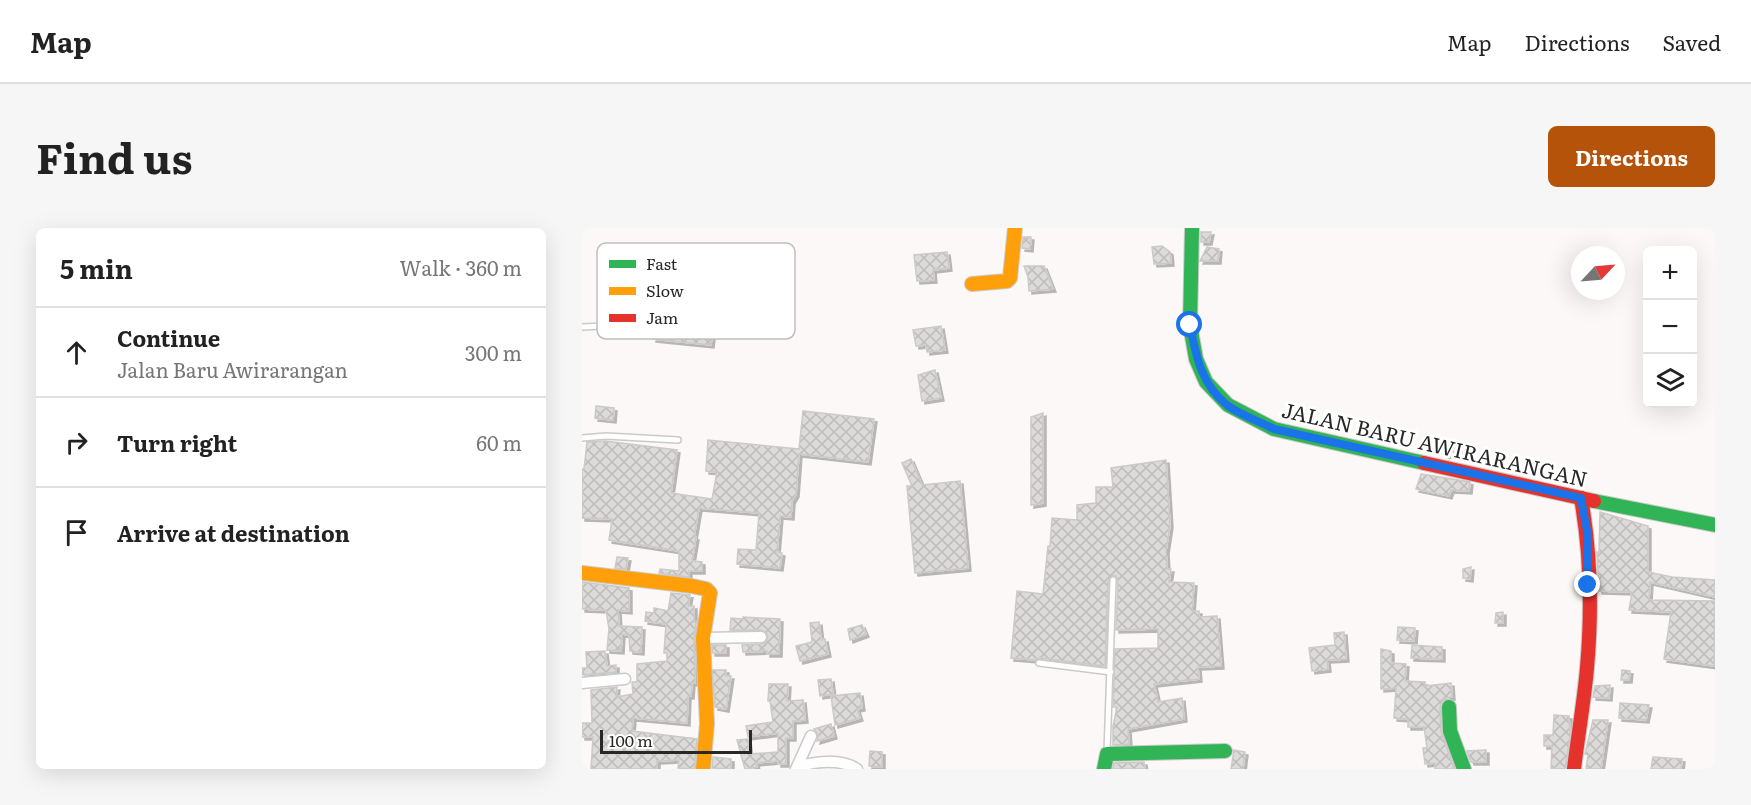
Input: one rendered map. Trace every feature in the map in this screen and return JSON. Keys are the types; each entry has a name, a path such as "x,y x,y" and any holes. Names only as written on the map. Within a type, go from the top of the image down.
{"street":[{"path":"972,284 1007,281 1010,278 1016,228"},
{"name":"JALAN BARU AWIRARANGAN","path":"1192,228 1190,325 1196,359 1206,382 1228,405 1274,429 1581,498 1715,525"},
{"path":"1574,769 1585,690 1589,638 1587,531 1581,498"},
{"path":"582,573 692,586 708,590 710,597 703,638 707,724 703,769"},
{"path":"703,638 761,638"},
{"path":"582,683 625,679"},
{"path":"1449,707 1450,731 1464,769"},
{"path":"797,768 811,736"},
{"path":"1104,769 1107,754 1225,751"},
{"path":"797,768 816,762 840,763 856,769"}],"lane":[{"path":"582,327 597,326"},
{"path":"582,438 606,436 678,440"},
{"path":"1107,754 1113,580"},
{"path":"1039,663 1111,672"}],"building":[{"path":"1201,232 1211,232 1209,242 1201,242"},
{"path":"1023,237 1031,237 1030,249 1022,248"},
{"path":"1162,246 1170,252 1171,263 1154,264 1152,247"},
{"path":"1207,247 1219,249 1218,261 1200,261"},
{"path":"947,252 949,268 933,270 934,280 917,281 914,255"},
{"path":"1024,266 1044,266 1053,289 1029,291"},
{"path":"941,326 945,350 927,352 926,345 916,346 913,330"},
{"path":"653,339 712,339 711,345"},
{"path":"935,370 941,398 922,401 918,375"},
{"path":"596,406 614,408 613,420 595,418"},
{"path":"803,411 874,419 868,462 799,454 796,494 792,501 791,517 780,516 777,552 782,553 780,568 737,564 738,549 756,550 759,513 699,508 692,561 702,562 702,571 689,571 689,577 659,573 660,569 679,571 679,551 609,540 612,519 582,518 582,469 584,469 587,442 605,441 677,450 671,493 712,499 717,472 706,471 708,440 799,449"},
{"path":"1043,413 1043,503 1031,505 1031,417"},
{"path":"1445,447 1459,448 1459,456 1444,455"},
{"path":"911,459 922,485 960,481 968,568 915,573 907,486 912,486 902,463"},
{"path":"1166,460 1170,525 1166,551 1167,569 1171,569 1169,582 1194,583 1192,611 1199,611 1199,617 1217,616 1221,666 1198,667 1199,679 1154,684 1158,702 1182,698 1184,719 1128,729 1129,744 1113,745 1113,726 1117,707 1113,707 1115,649 1158,648 1158,629 1116,630 1118,580 1113,575 1108,580 1105,666 1040,658 1035,660 1011,658 1017,591 1043,594 1052,518 1077,520 1077,505 1096,503 1096,487 1113,487 1111,468"},
{"path":"1421,474 1470,482 1469,491 1451,490 1449,496 1416,489"},
{"path":"1600,512 1648,526 1648,572 1672,577 1715,580 1715,597 1650,582 1649,600 1715,601 1714,666 1664,659 1671,612 1629,610 1632,592 1599,591 1597,552 1599,552"},
{"path":"617,557 628,558 626,569 615,568"},
{"path":"1471,567 1470,579 1463,578 1463,569"},
{"path":"582,582 629,588 629,611 618,610 619,626 642,627 641,652 630,651 629,635 622,634 621,651 607,650 609,629 606,610 582,609"},
{"path":"671,593 690,595 688,606 694,606 694,622 696,622 695,683 692,683 691,696 688,696 687,723 633,718 632,731 697,739 694,769 678,768 679,760 657,761 657,769 591,769 593,737 582,737 582,723 592,723 591,690 617,687 616,697 633,694 632,682 637,682 637,664 667,661 667,653 664,653 666,624 645,621 646,612 654,613 654,608 668,611"},
{"path":"1503,612 1503,623 1495,623 1496,613"},
{"path":"743,617 780,619 779,654 767,654 767,651 743,652 742,645 762,644 767,641 768,637 767,633 761,630 730,630 731,618 743,619"},
{"path":"819,622 821,640 825,639 828,654 800,661 796,646 812,642 810,623"},
{"path":"862,625 866,634 850,640 848,629"},
{"path":"1398,627 1415,628 1414,641 1397,640"},
{"path":"1344,632 1346,659 1327,660 1328,669 1312,671 1309,648 1335,645 1334,633"},
{"path":"712,645 726,645 726,653 712,653"},
{"path":"1412,645 1442,647 1442,659 1411,658"},
{"path":"1381,649 1391,651 1391,663 1406,664 1405,681 1425,682 1425,686 1451,683 1452,697 1444,698 1440,707 1441,731 1454,769 1435,769 1435,763 1425,764 1423,748 1427,748 1424,727 1408,727 1408,719 1394,718 1396,688 1381,689"},
{"path":"605,651 607,666 616,665 616,672 582,675 582,668 587,668 586,652"},
{"path":"712,670 726,670 726,676 731,676 726,709 715,707"},
{"path":"1622,670 1630,671 1629,680 1621,680"},
{"path":"831,679 833,694 820,696 818,680"},
{"path":"769,684 788,684 787,701 803,700 805,720 793,721 793,738 786,738 786,764 778,764 778,761 756,763 757,767 745,769 737,740 748,739 750,754 778,752 778,733 748,737 746,726 773,722 770,701 768,701"},
{"path":"1610,685 1609,698 1593,697 1595,686"},
{"path":"860,693 862,708 857,709 860,718 835,725 831,696"},
{"path":"1620,703 1649,705 1646,720 1619,718"},
{"path":"1554,715 1569,716 1570,736 1565,769 1551,768 1552,746 1544,746 1544,735 1553,735"},
{"path":"1593,720 1608,720 1601,769 1586,769 1588,755 1585,754"},
{"path":"831,724 834,736 817,741 818,735 814,729"},
{"path":"1234,750 1245,752 1243,769 1231,769"},
{"path":"1486,750 1486,762 1471,762 1467,751"},
{"path":"870,751 882,752 882,767 869,766"},
{"path":"713,757 731,759 731,769 712,768"},
{"path":"1653,757 1682,759 1681,769 1651,769"},
{"path":"1144,762 1145,769 1113,769 1114,763"}],"traffic: fast":[{"path":"1192,228 1190,325 1196,359 1206,382 1228,405 1274,429 1424,463"},
{"path":"1594,501 1715,525"},
{"path":"1449,707 1450,731 1464,769"},
{"path":"1104,769 1107,754 1225,751"}],"traffic: slow":[{"path":"972,284 1007,281 1010,278 1015,228"},
{"path":"582,573 692,586 706,589 710,593 703,638 707,724 703,769"}],"traffic: jam":[{"path":"1424,463 1594,501"},
{"path":"1574,769 1586,681 1590,625 1589,561 1581,498"}],"route":[{"path":"1190,325 1196,359 1206,382 1228,405 1274,429 1581,498 1587,531 1588,585"}]}
